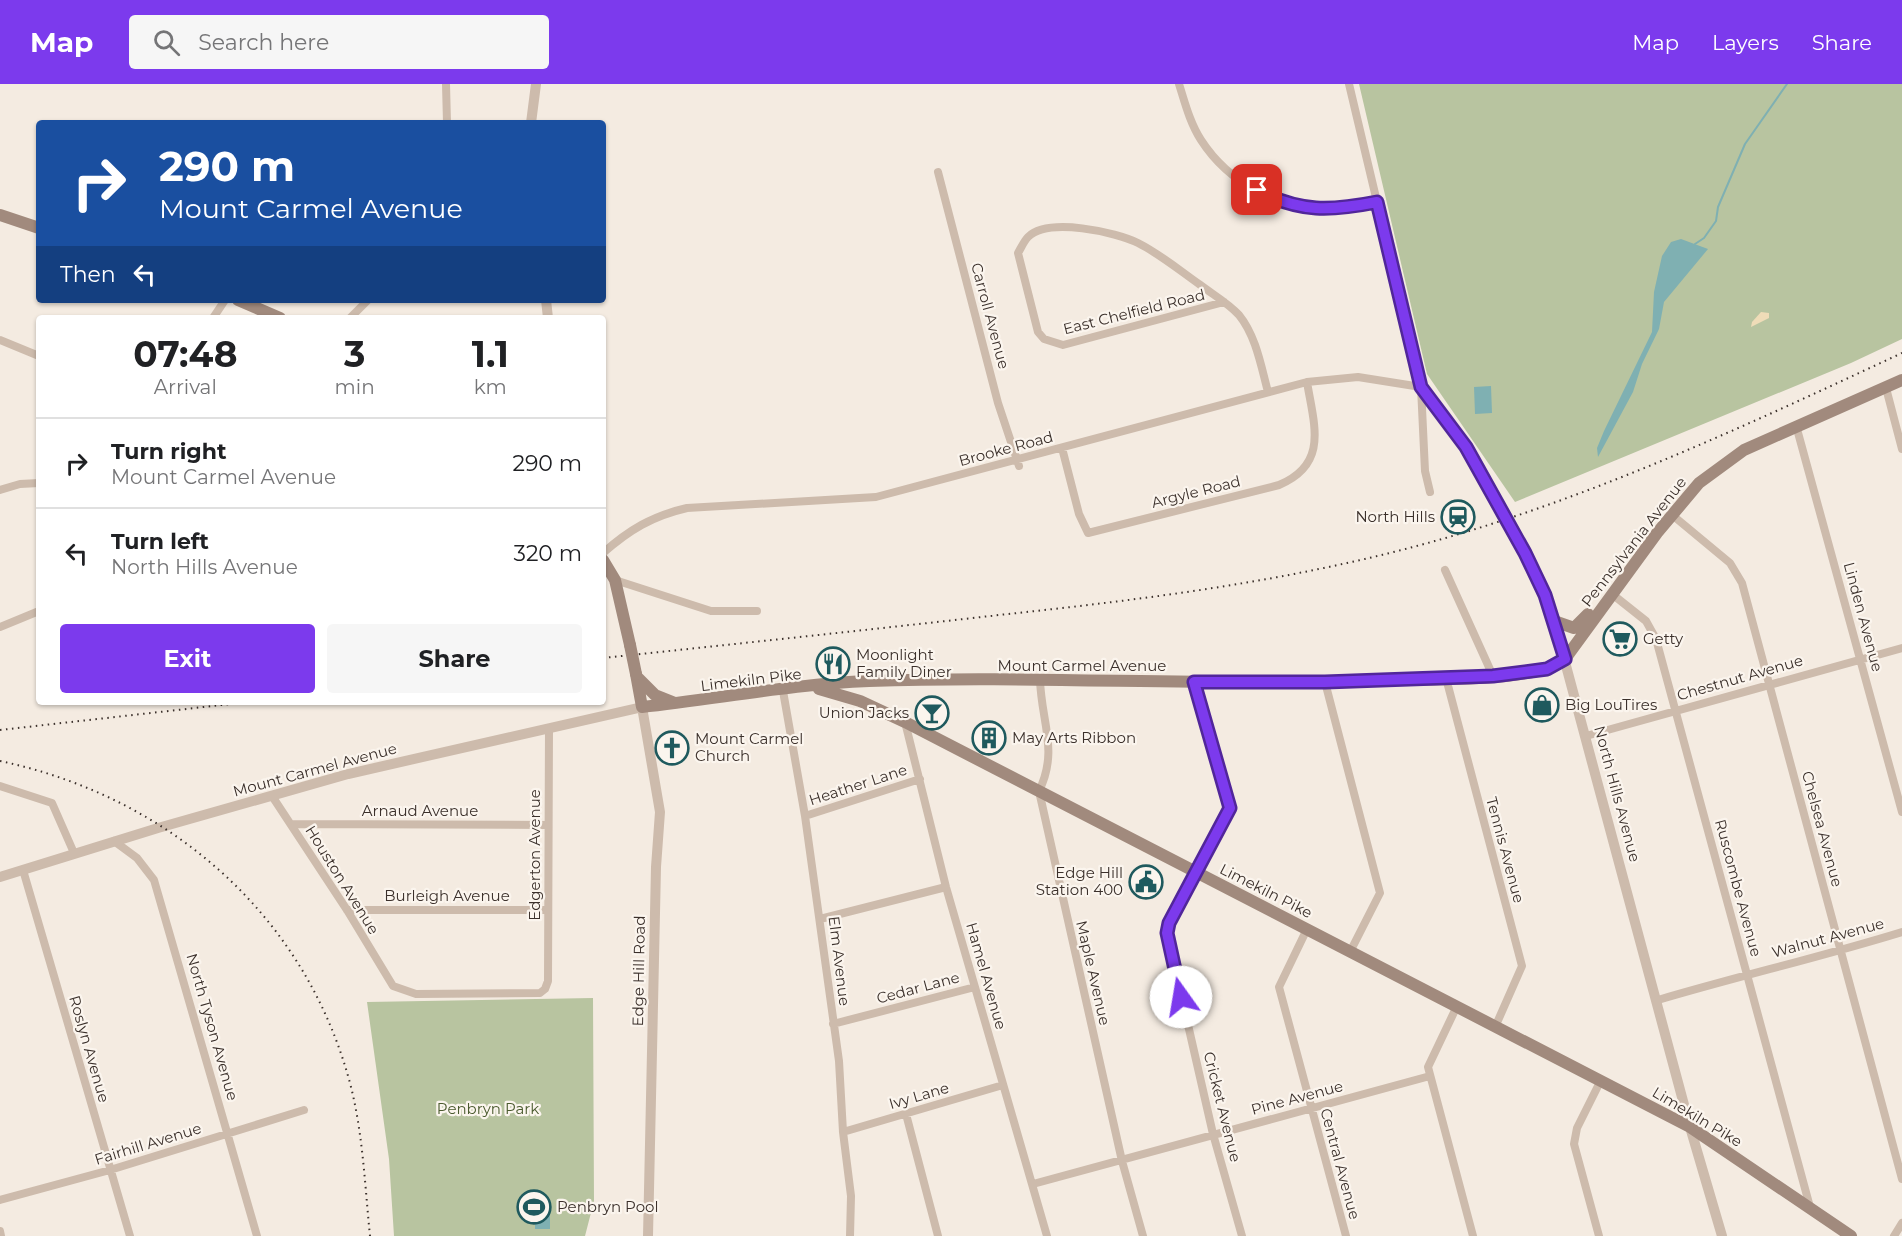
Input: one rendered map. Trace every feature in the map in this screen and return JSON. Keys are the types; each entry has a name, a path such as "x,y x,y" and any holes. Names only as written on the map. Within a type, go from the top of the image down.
{"main road":[{"path":"0,214 36,227"},
{"path":"245,303 273,315"},
{"name":"Pennsylvania Avenue","path":"1565,659 1671,514 1699,483 1744,450 1797,429 1902,380"},
{"path":"606,565 615,580 642,707"},
{"path":"1554,621 1574,628 1596,604 1611,594"},
{"name":"Mount Carmel Avenue","path":"812,687 867,681 1040,679 1325,682 1446,678 1493,676 1547,669 1565,659"},
{"path":"636,675 655,695 676,704"},
{"name":"Limekiln Pike","path":"642,707 812,687 860,701 1352,950 1690,1127 1851,1236"}],"street":[{"path":"445,84 447,120"},
{"path":"531,120 536,84"},
{"path":"1179,84 1191,120 1202,141 1229,171 1248,186 1279,201 1317,210 1341,209 1377,202"},
{"path":"1349,84 1421,387 1425,471 1430,492"},
{"name":"Carroll Avenue","path":"938,172 998,403 1018,463"},
{"name":"East Chelfield Road","path":"1055,228 1088,229 1130,239 1156,254 1224,302 1107,335 1063,345 1053,343 1038,332 1034,323 1018,262 1018,253 1033,234 1055,228"},
{"path":"1224,302 1238,314 1249,330 1268,392"},
{"path":"353,315 365,303"},
{"path":"0,340 36,355"},
{"name":"Brooke Road","path":"606,550 627,531 643,522 671,512 876,497 1018,463 1062,448 1307,382 1358,376 1421,387"},
{"name":"Argyle Road","path":"1062,448 1079,514 1088,533 1279,485 1300,474 1313,456 1314,426 1307,382"},
{"name":"North Hills Avenue","path":"1421,387 1458,436 1483,477 1540,582 1554,621 1658,1000 1690,1127 1722,1236"},
{"path":"1886,388 1902,449"},
{"name":"Linden Avenue","path":"1797,429 1902,812"},
{"path":"0,490 20,484 36,483"},
{"name":"Chelsea Avenue","path":"1671,514 1738,572 1770,683 1839,952 1902,1179"},
{"path":"1445,570 1493,676"},
{"path":"615,580 711,611 757,611"},
{"name":"Ruscombe Avenue","path":"1611,594 1646,621 1653,632 1810,1207"},
{"path":"0,627 36,612"},
{"name":"Chestnut Avenue","path":"1586,736 1902,648"},
{"name":"Tennis Avenue","path":"1446,678 1522,966 1496,1025"},
{"path":"1039,791 1046,776 1050,748 1040,679"},
{"name":"Cricket Avenue","path":"1194,682 1230,808 1169,923 1167,933 1213,1134 1242,1236"},
{"path":"1325,682 1380,893 1352,950"},
{"name":"Elm Avenue","path":"783,691 805,816 839,1060 843,1132 851,1196 850,1236"},
{"name":"Mount Carmel Avenue","path":"0,877 114,841 348,774 642,707"},
{"name":"Edge Hill Road","path":"642,707 660,812 656,867 648,1236"},
{"name":"Hamel Avenue","path":"905,722 946,887 1047,1236"},
{"name":"Edgerton Avenue","path":"548,981 549,729"},
{"name":"Heather Lane","path":"805,816 920,779"},
{"path":"0,786 52,803 74,853"},
{"name":"Maple Avenue","path":"1039,791 1122,1161 1143,1236"},
{"name":"Houston Avenue","path":"272,796 347,910 388,980 400,990 416,994 532,994 545,989 548,981"},
{"name":"Arnaud Avenue","path":"291,824 548,825"},
{"name":"North Tyson Avenue","path":"114,841 137,858 154,880 257,1236"},
{"name":"Roslyn Avenue","path":"23,870 130,1236"},
{"path":"820,919 946,887"},
{"name":"Burleigh Avenue","path":"347,910 548,910"},
{"name":"Central Avenue","path":"1307,929 1279,987 1346,1236"},
{"name":"Walnut Avenue","path":"1658,1000 1746,973 1839,952 1902,932"},
{"name":"Cedar Lane","path":"833,1024 975,987"},
{"path":"1457,1006 1428,1067 1473,1236"},
{"name":"Pine Avenue","path":"1033,1184 1430,1076"},
{"path":"1599,1236 1574,1144 1577,1128 1601,1080"},
{"name":"Ivy Lane","path":"843,1132 1003,1086"},
{"name":"Fairhill Avenue","path":"0,1200 110,1170 304,1110"},
{"path":"906,1114 938,1236"},
{"path":"1894,1236 1902,1224"},
{"path":"0,1231 1,1236"}],"green space":[{"path":"1359,84 1902,84 1902,339 1851,363 1515,502 1427,374"},
{"name":"Penbryn Park","path":"593,998 594,1201 585,1236 394,1236 389,1159 367,1002"}],"sand":[{"path":"1761,312 1769,313 1769,318 1751,327 1752,322"}],"water":[{"path":"1681,239 1708,249 1664,302 1659,329 1642,364 1633,392 1598,457 1597,448 1604,431 1652,332 1654,292 1662,256 1671,242"},
{"path":"1491,386 1492,413 1475,414 1474,387"},
{"path":"535,1211 550,1211 550,1229 535,1229"}],"waterway":[{"path":"1695,244 1704,238 1716,221 1718,207 1745,144 1787,84"}],"railway":[{"path":"606,658 1156,596 1208,589 1362,560 1476,529 1601,485 1722,435 1902,353"},
{"path":"0,730 221,705"},
{"path":"0,761 62,778 120,803 174,835 223,873 265,918 302,969 330,1025 351,1087 361,1142 370,1236"}],"place":[{"name":"North Hills","path":"1458,517"},
{"name":"Getty","path":"1620,639"},
{"name":"Moonlight Family Diner","path":"833,664"},
{"name":"Big LouTires","path":"1542,705"},
{"name":"Union Jacks","path":"932,713"},
{"name":"May Arts Ribbon","path":"989,738"},
{"name":"Mount Carmel Church","path":"672,748"},
{"name":"Edge Hill Station 400","path":"1146,882"},
{"name":"Penbryn Pool","path":"534,1207"}],"route":[{"path":"1181,997 1170,952 1167,933 1169,923 1230,808 1194,682 1325,682 1493,676 1547,669 1558,666 1565,659 1545,595 1525,553 1466,447 1421,387 1377,202 1341,209 1317,210 1290,205 1257,190"}]}
